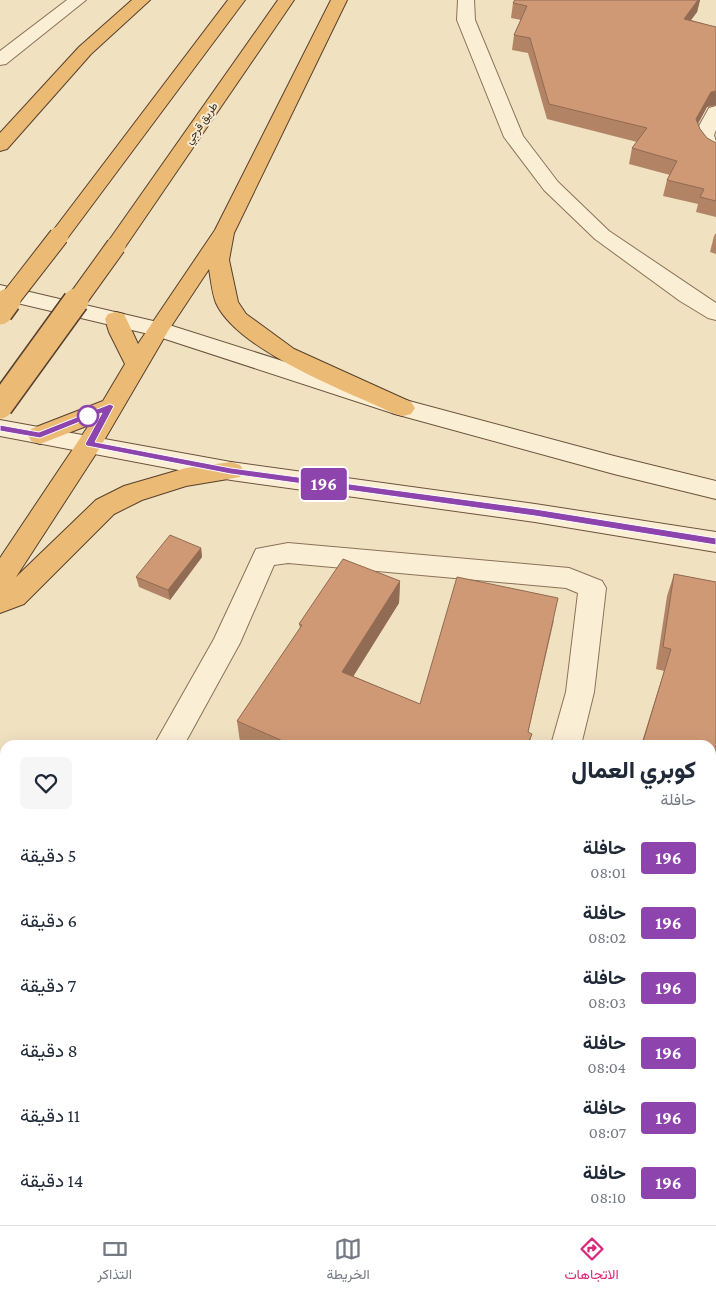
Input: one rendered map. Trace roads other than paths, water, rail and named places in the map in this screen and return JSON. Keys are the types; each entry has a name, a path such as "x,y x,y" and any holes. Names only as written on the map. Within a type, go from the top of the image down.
{"highway":[{"path":"0,145 82,55 123,14 142,0"},
{"path":"0,312 237,0"},
{"name":"طريق قرجي","path":"0,406 116,246 286,0"},
{"path":"0,580 90,444 110,406 158,329 225,230 339,0"},
{"path":"225,230 218,260 227,302 238,319 286,354 403,408"},
{"path":"116,319 120,332 137,364"},
{"path":"40,435 110,406"},
{"path":"0,602 14,596 105,507 133,493 186,477 231,471"}],"street":[{"path":"0,60 78,0"},
{"path":"466,0 466,20 514,137 551,186 602,235 688,296 716,313"},
{"path":"716,112 704,135 708,146 716,152"},
{"path":"0,292 158,329 403,408 614,465 716,490"},
{"path":"0,428 231,471 535,513 716,542"},
{"path":"172,740 226,643 266,556 288,553 569,578 592,588 580,692 567,740"}]}
